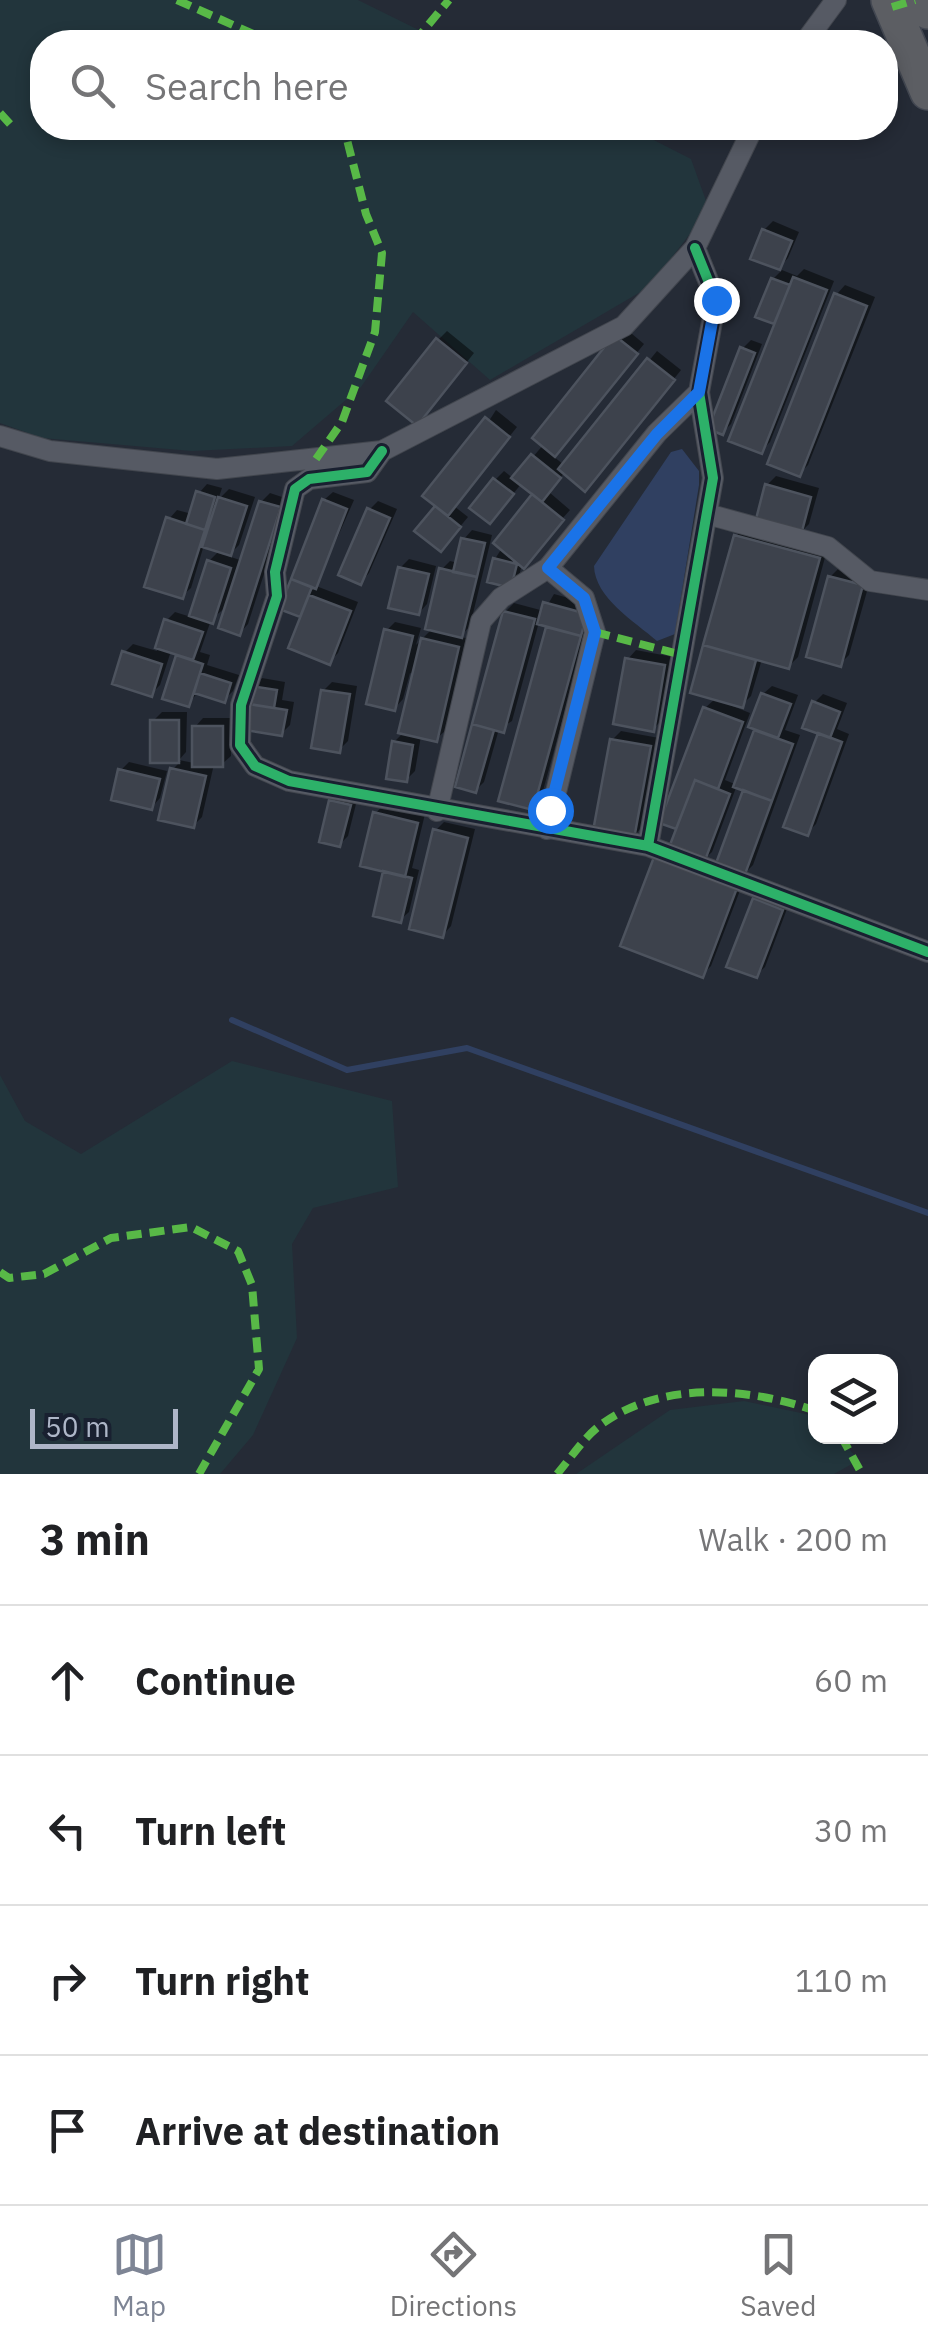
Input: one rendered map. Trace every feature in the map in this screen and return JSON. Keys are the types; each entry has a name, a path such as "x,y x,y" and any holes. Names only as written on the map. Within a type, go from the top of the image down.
{"highway":[{"path":"889,0 928,92"},
{"path":"924,0 928,11"}],"street":[{"path":"813,30 836,0"},
{"path":"0,436 50,452 217,469 382,451 624,326 695,248 747,140"},
{"path":"648,846 713,478 699,392 716,300 695,248"},
{"path":"436,811 481,621 501,598 548,568 657,434 699,392"},
{"path":"382,451 367,472 309,479 295,489 275,572 277,596 241,705 240,746 255,766 290,781 436,811 648,846 928,952"},
{"path":"707,514 828,548 870,581 928,590"},
{"path":"547,829 595,632 584,598 548,568"}],"shaded area":[{"path":"0,0 358,0 419,30 30,30 30,140 654,140 691,159 709,209 649,287 490,380 413,312 361,387 292,446 192,451 42,438 0,423"},
{"path":"232,1061 392,1101 398,1187 313,1208 292,1244 297,1338 253,1435 220,1474 0,1474 0,1075 25,1121 81,1154"},
{"path":"744,1401 808,1415 808,1444 844,1444 859,1460 834,1474 576,1474 670,1410"}],"water":[{"path":"682,449 699,471 699,485 675,634 657,641 608,599 594,566 671,452"}],"building":[{"path":"762,229 792,241 780,270 750,259"},
{"path":"793,277 827,290 762,454 728,441"},
{"path":"771,278 790,285 774,324 755,317"},
{"path":"834,293 867,306 800,477 767,464"},
{"path":"614,335 638,354 555,457 532,438"},
{"path":"436,338 467,363 417,426 386,401"},
{"path":"740,347 755,353 723,435 708,429"},
{"path":"647,358 675,380 585,492 558,469"},
{"path":"485,417 510,437 448,516 422,496"},
{"path":"531,454 561,478 542,502 511,478"},
{"path":"493,478 514,494 490,524 469,508"},
{"path":"765,484 811,497 801,535 755,523"},
{"path":"196,491 215,497 205,530 186,524"},
{"path":"532,494 564,520 524,569 493,543"},
{"path":"218,497 247,506 231,556 202,547"},
{"path":"322,499 347,509 316,589 291,579"},
{"path":"259,501 281,507 240,636 218,628"},
{"path":"435,506 461,527 441,552 414,531"},
{"path":"367,508 390,518 361,585 338,575"},
{"path":"166,517 205,530 183,599 144,587"},
{"path":"734,535 820,558 789,669 703,645"},
{"path":"461,538 485,543 477,577 453,572"},
{"path":"493,558 517,564 511,588 487,582"},
{"path":"207,560 231,568 213,624 189,616"},
{"path":"398,567 429,574 419,615 388,608"},
{"path":"439,568 477,577 462,638 425,629"},
{"path":"828,576 863,585 841,667 806,657"},
{"path":"291,579 312,587 300,617 279,609"},
{"path":"309,595 351,611 330,665 288,648"},
{"path":"543,602 587,614 581,636 537,624"},
{"path":"503,611 535,619 504,733 472,724"},
{"path":"164,619 203,632 193,660 155,648"},
{"path":"546,627 581,636 533,810 498,801"},
{"path":"384,629 413,636 395,711 366,704"},
{"path":"421,638 459,647 437,742 398,733"},
{"path":"703,645 756,660 743,708 690,693"},
{"path":"122,651 162,664 152,697 112,684"},
{"path":"176,655 203,664 189,707 162,699"},
{"path":"625,658 665,665 654,732 613,724"},
{"path":"200,673 231,683 225,703 194,693"},
{"path":"251,686 277,690 274,708 248,704"},
{"path":"321,690 350,694 340,753 311,748"},
{"path":"761,693 791,704 778,738 748,727"},
{"path":"812,701 840,712 830,738 802,728"},
{"path":"249,704 287,710 282,736 245,730"},
{"path":"703,707 743,722 718,789 695,780 676,829 659,823"},
{"path":"150,720 179,720 179,763 150,763"},
{"path":"472,724 494,730 476,793 455,787"},
{"path":"192,726 223,726 223,767 192,767"},
{"path":"754,730 793,744 772,801 733,787"},
{"path":"818,733 842,742 808,836 783,827"},
{"path":"610,739 651,746 634,839 593,831"},
{"path":"392,741 413,745 407,782 386,779"},
{"path":"170,768 206,776 194,828 158,820"},
{"path":"118,769 160,779 152,810 111,800"},
{"path":"695,780 730,794 704,863 668,850"},
{"path":"743,790 772,801 744,877 715,866"},
{"path":"329,800 351,805 340,847 319,842"},
{"path":"373,812 418,823 405,877 360,866"},
{"path":"433,829 468,838 443,938 409,929"},
{"path":"654,857 737,888 703,978 620,946"},
{"path":"383,871 412,878 401,923 373,916"},
{"path":"753,898 783,910 757,978 726,967"}],"waterway":[{"path":"232,1020 347,1070 467,1048 928,1213"}],"marked path":[{"path":"177,0 244,30"},
{"path":"424,30 449,0"},
{"path":"892,7 915,0"},
{"path":"0,113 10,124"},
{"path":"316,459 342,422 375,332 382,253 366,214 347,140"},
{"path":"595,632 682,655"},
{"path":"0,1272 9,1278 44,1274 111,1238 191,1227 238,1251 252,1285 259,1369 199,1474"},
{"path":"557,1474 598,1427 648,1401 704,1392 733,1393 808,1409"},
{"path":"845,1444 862,1474"}],"cycle path":[{"path":"382,451 367,472 309,479 295,489 275,572 277,596 241,705 240,745 255,766 289,781 648,846 713,478 699,392 716,300 695,248"},
{"path":"648,846 928,952"}],"route":[{"path":"550,810 595,632 584,598 548,568 657,434 699,392 716,300"}]}
